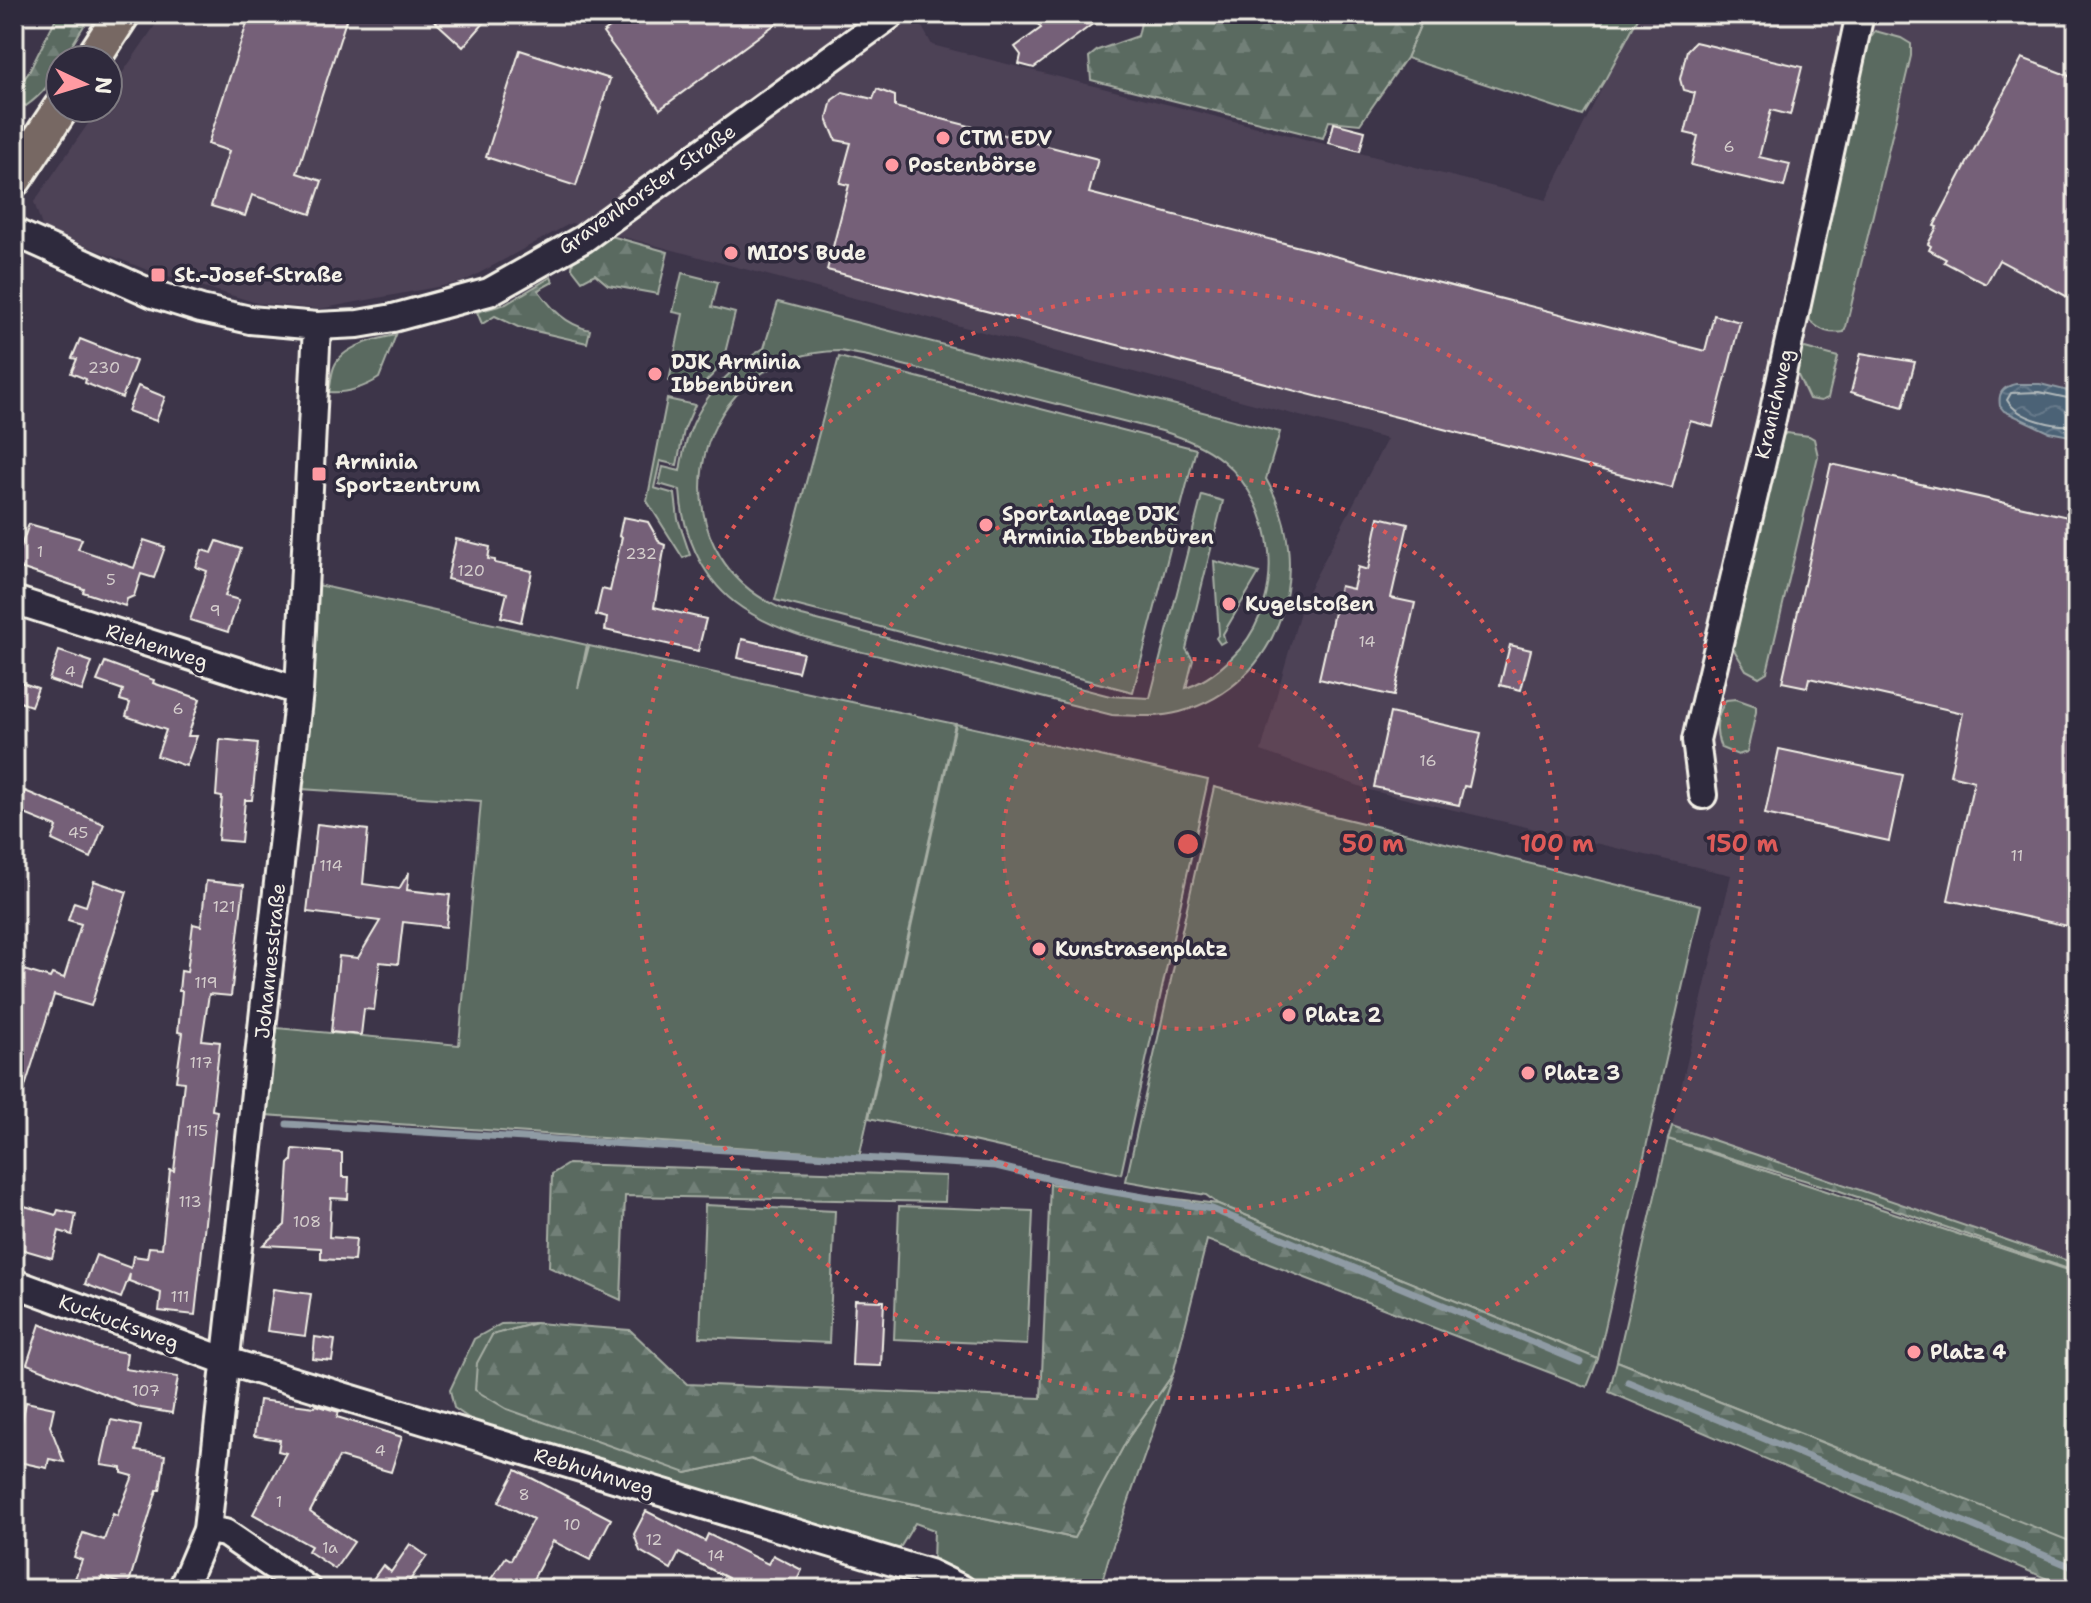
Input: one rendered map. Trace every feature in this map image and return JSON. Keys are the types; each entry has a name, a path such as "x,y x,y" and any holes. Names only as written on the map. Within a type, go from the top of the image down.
{"main road":[{"path":"102,44 122,14"},
{"path":"14,179 50,124"}],"street":[{"name":"Gravenhorster Straße","path":"14,232 153,294 250,320 317,326 393,318 489,292 583,239 892,14"},
{"name":"Kranichweg","path":"1703,795 1696,740 1772,419 1860,14"},
{"name":"Johannesstraße","path":"182,1589 207,1530 223,1360 299,691 317,326"},
{"name":"Riehenweg","path":"14,600 299,691"},
{"name":"Kuckucksweg","path":"14,1283 223,1360"},
{"name":"Rebhuhnweg","path":"223,1360 929,1573 962,1589"},
{"path":"207,1530 225,1533 307,1589"}],"shaded area":[{"path":"163,14 915,14 932,45 1546,200 1639,14 2077,14 2077,1264 1672,1126 1731,875 1373,791 1261,751 1303,601 1387,439 571,223 463,282 319,309 257,303 145,269 43,229 34,202 88,124 124,124 124,71"}],"green space":[{"path":"58,14 91,14 73,44 44,44 44,90 26,106 17,100 15,92 29,72"},
{"path":"1143,14 1319,14 1321,18 1333,14 1425,14 1406,58 1360,124 1329,121 1323,138 1091,80 1089,57 1098,50 1138,36"},
{"path":"1425,14 1640,14 1583,116 1406,58"},
{"path":"1875,31 1911,44 1911,56 1846,327 1844,332 1830,332 1810,321 1809,313 1819,250 1870,38"},
{"path":"611,236 668,252 658,294 608,285 595,274 582,281 572,268 573,260"},
{"path":"682,273 718,282 712,307 735,313 722,365 700,388 669,381 683,314 673,312"},
{"path":"551,277 553,282 538,290 560,315 590,330 587,343 518,327 495,316 482,324 477,312 506,304"},
{"path":"778,302 1280,432 1266,479 1281,513 1288,548 1288,584 1280,618 1266,649 1244,676 1215,698 1172,714 1112,715 813,639 792,633 752,614 722,591 703,566 689,537 680,490 659,484 663,467 680,471 690,432 707,399 732,371 764,348","holes":["840,351 1162,431 1194,443 1223,461 1241,480 1255,502 1269,552 1269,577 1264,603 1255,627 1240,649 1215,672 1186,688 1193,660 1186,649 1223,501 1202,495 1150,698 1110,696 802,616 753,592 720,556 703,513 702,467 716,424 744,387 786,361"]},
{"path":"396,335 379,378 355,389 329,392 334,367 344,354 360,345"},
{"path":"1805,348 1838,357 1828,398 1821,401 1809,399 1794,367 1799,351"},
{"name":"Sportanlage DJK Arminia Ibbenbüren","path":"839,357 1196,449 1133,692 775,600"},
{"path":"667,399 695,405 684,430 677,465 660,461 654,488 675,494 678,519 690,555 683,558 647,501"},
{"path":"1786,433 1814,439 1818,456 1767,672 1759,677 1746,670 1727,638 1775,443"},
{"name":"Kugelstoßen","path":"1214,561 1259,573 1223,634 1225,641 1220,644 1216,638 1219,634"},
{"path":"318,585 587,645 578,688 589,646 955,724 859,1158 824,1153 265,1115 277,1028 459,1045 481,801 301,789"},
{"path":"1736,699 1756,706 1747,752 1738,755 1721,748 1717,735 1718,717 1726,700"},
{"name":"Kunstrasenplatz","path":"956,724 1208,780 1121,1174 869,1118"},
{"path":"1214,787 1701,905 1598,1359 1218,1204 1206,1195 1126,1181"},
{"path":"1672,1126 2077,1264 2077,1272 1834,1189 1668,1139"},
{"name":"Platz 4","path":"1668,1139 2077,1273 2077,1548 1905,1475 1617,1361"},
{"path":"568,1164 946,1176 945,1202 625,1196 621,1300 549,1267 552,1174"},
{"path":"1050,1184 1218,1204 1598,1359 1587,1387 1207,1240 1173,1374 1128,1438 1074,1538 798,1479 751,1459 686,1473 507,1409 475,1390 477,1363 492,1335 536,1323 630,1330 687,1384 1041,1398"},
{"path":"705,1205 835,1211 829,1343 700,1337"},
{"path":"899,1206 1033,1211 1027,1345 894,1339"},
{"path":"536,1323 492,1335 686,1473 751,1459 798,1479 1073,1538 1128,1438 1173,1374 1100,1589 985,1589 933,1562 934,1530 915,1523 898,1551 492,1434 454,1408 450,1390 474,1339 501,1324"},
{"path":"1617,1361 2077,1544 2077,1589 1609,1392"}],"water":[{"path":"2016,384 2040,384 2077,393 2077,430 2070,436 2049,432 2004,411 2000,406 2000,394"}],"building":[{"path":"250,14 348,14 297,173 322,181 311,214 252,195 245,216 211,206 229,151 208,144"},
{"path":"427,14 492,14 463,47"},
{"path":"628,14 789,14 660,109 603,33"},
{"path":"1030,14 1106,14 1034,68 1019,64 1021,55 1015,47 1041,28"},
{"path":"1695,42 1802,67 1790,115 1771,110 1759,157 1790,164 1784,187 1691,165 1698,136 1685,133 1695,93 1683,90 1680,79 1687,50"},
{"path":"520,50 610,79 576,186 486,157"},
{"path":"2022,58 2077,79 2077,302 1999,260 1986,284 1944,262 1946,259 1929,250 1931,246 1928,244 1937,227 1934,226"},
{"path":"877,89 895,96 895,107 1098,159 1089,193 1705,351 1714,315 1740,322 1713,427 1690,421 1672,488 827,270 849,185 840,183 851,143 836,140 827,119 832,100 843,92 873,99"},
{"path":"1334,123 1365,131 1360,151 1329,143"},
{"path":"80,339 136,361 122,398 85,383 86,379 71,373 77,359 72,358"},
{"path":"1861,353 1915,362 1903,407 1851,392"},
{"path":"138,386 165,397 156,421 128,411"},
{"path":"1831,464 2077,519 2077,928 1948,900 1974,781 1950,775 1963,713 1809,678 1807,687 1782,682"},
{"path":"623,517 648,522 660,543 665,545 654,607 706,619 698,651 605,630 607,618 596,615 602,589 610,591 622,537 619,536"},
{"path":"1379,517 1408,524 1391,598 1415,603 1394,696 1319,679 1340,586 1353,589 1358,567 1368,570"},
{"path":"29,524 82,539 78,549 134,568 144,540 165,547 154,578 141,574 134,596 127,599 125,606 14,566"},
{"path":"456,539 490,547 488,559 495,560 495,563 532,571 521,622 501,617 507,593 447,579"},
{"path":"217,541 241,549 225,596 239,600 228,632 190,620 207,571 196,567 202,550 212,553"},
{"path":"742,639 803,653 798,672 738,658"},
{"path":"1510,645 1531,650 1521,690 1500,685"},
{"path":"59,651 92,662 82,691 49,680"},
{"path":"105,662 200,699 188,736 197,736 186,766 157,756 166,730 126,716 130,703 120,700 123,690 97,681"},
{"path":"14,680 38,688 31,706 14,700"},
{"path":"1390,713 1481,733 1469,787 1464,786 1459,805 1374,787"},
{"path":"220,739 258,743 252,800 245,800 241,842 218,840 222,797 216,796"},
{"path":"1779,749 1903,775 1889,841 1765,814"},
{"path":"25,791 104,824 91,858 52,840 57,827 17,811"},
{"path":"317,824 368,830 363,884 399,889 409,872 407,890 450,895 446,927 403,922 398,964 380,962 374,1010 364,1009 361,1035 331,1032 339,956 358,958 380,921 307,912"},
{"path":"94,881 127,892 91,1006 54,995 18,1109 14,1108 14,967 50,978 52,974 64,978 81,924 68,920 74,902 86,906"},
{"path":"206,881 244,885 231,996 209,994 202,1040 220,1042 212,1110 217,1111 195,1315 159,1311 161,1293 129,1281 130,1274 121,1298 85,1284 96,1255 131,1268 133,1256 147,1258 149,1247 162,1248 184,1082 176,1081 183,1033 178,1032 181,971 187,972 193,924 201,926"},
{"path":"293,1149 342,1153 342,1177 349,1177 348,1199 331,1198 329,1237 356,1239 354,1261 321,1259 321,1248 263,1245 285,1225 289,1164"},
{"path":"14,1203 56,1215 58,1210 76,1214 72,1235 59,1231 52,1258 14,1247"},
{"path":"273,1289 311,1294 305,1336 267,1331"},
{"path":"855,1300 884,1301 881,1366 852,1365"},
{"path":"40,1324 98,1348 127,1353 125,1369 178,1377 172,1413 141,1408 27,1364"},
{"path":"315,1337 335,1340 332,1361 313,1359"},
{"path":"259,1400 316,1405 339,1412 337,1417 402,1437 391,1472 339,1457 310,1512 354,1542 335,1569 308,1551 311,1546 253,1514 286,1453 278,1451 280,1440 254,1436"},
{"path":"26,1402 54,1408 50,1426 64,1462 49,1459 47,1468 14,1461"},
{"path":"111,1420 141,1426 136,1451 165,1455 160,1490 157,1490 128,1586 102,1577 98,1589 71,1589 82,1560 74,1557 83,1533 104,1540 113,1514 117,1516 133,1476 122,1473 122,1468 101,1465"},
{"path":"516,1470 611,1519 590,1560 553,1541 528,1589 484,1589 506,1557 511,1560 533,1519 499,1502"},
{"path":"646,1511 705,1541 708,1534 768,1564 773,1555 802,1570 793,1589 722,1589 728,1578 679,1553 671,1569 640,1551 634,1534"},
{"path":"410,1544 427,1556 408,1583 416,1589 366,1589 383,1565 391,1572"}],"waterway":[{"path":"287,1124 996,1166 1080,1186 1212,1209 1580,1362"},
{"path":"1628,1382 2077,1569"}],"place":[{"name":"CTM EDV","path":"943,138"},
{"name":"Postenbörse","path":"892,165"},
{"name":"MIO'S Bude","path":"731,253"},
{"name":"St.-Josef-Straße","path":"158,275"},
{"name":"DJK Arminia Ibbenbüren","path":"655,374"},
{"name":"Arminia Sportzentrum","path":"319,474"},
{"name":"Sportanlage DJK Arminia Ibbenbüren","path":"986,525"},
{"name":"Kugelstoßen","path":"1229,604"},
{"name":"Kunstrasenplatz","path":"1039,949"},
{"name":"Platz 2","path":"1289,1015"},
{"name":"Platz 3","path":"1528,1073"},
{"name":"Platz 4","path":"1914,1352"}]}
